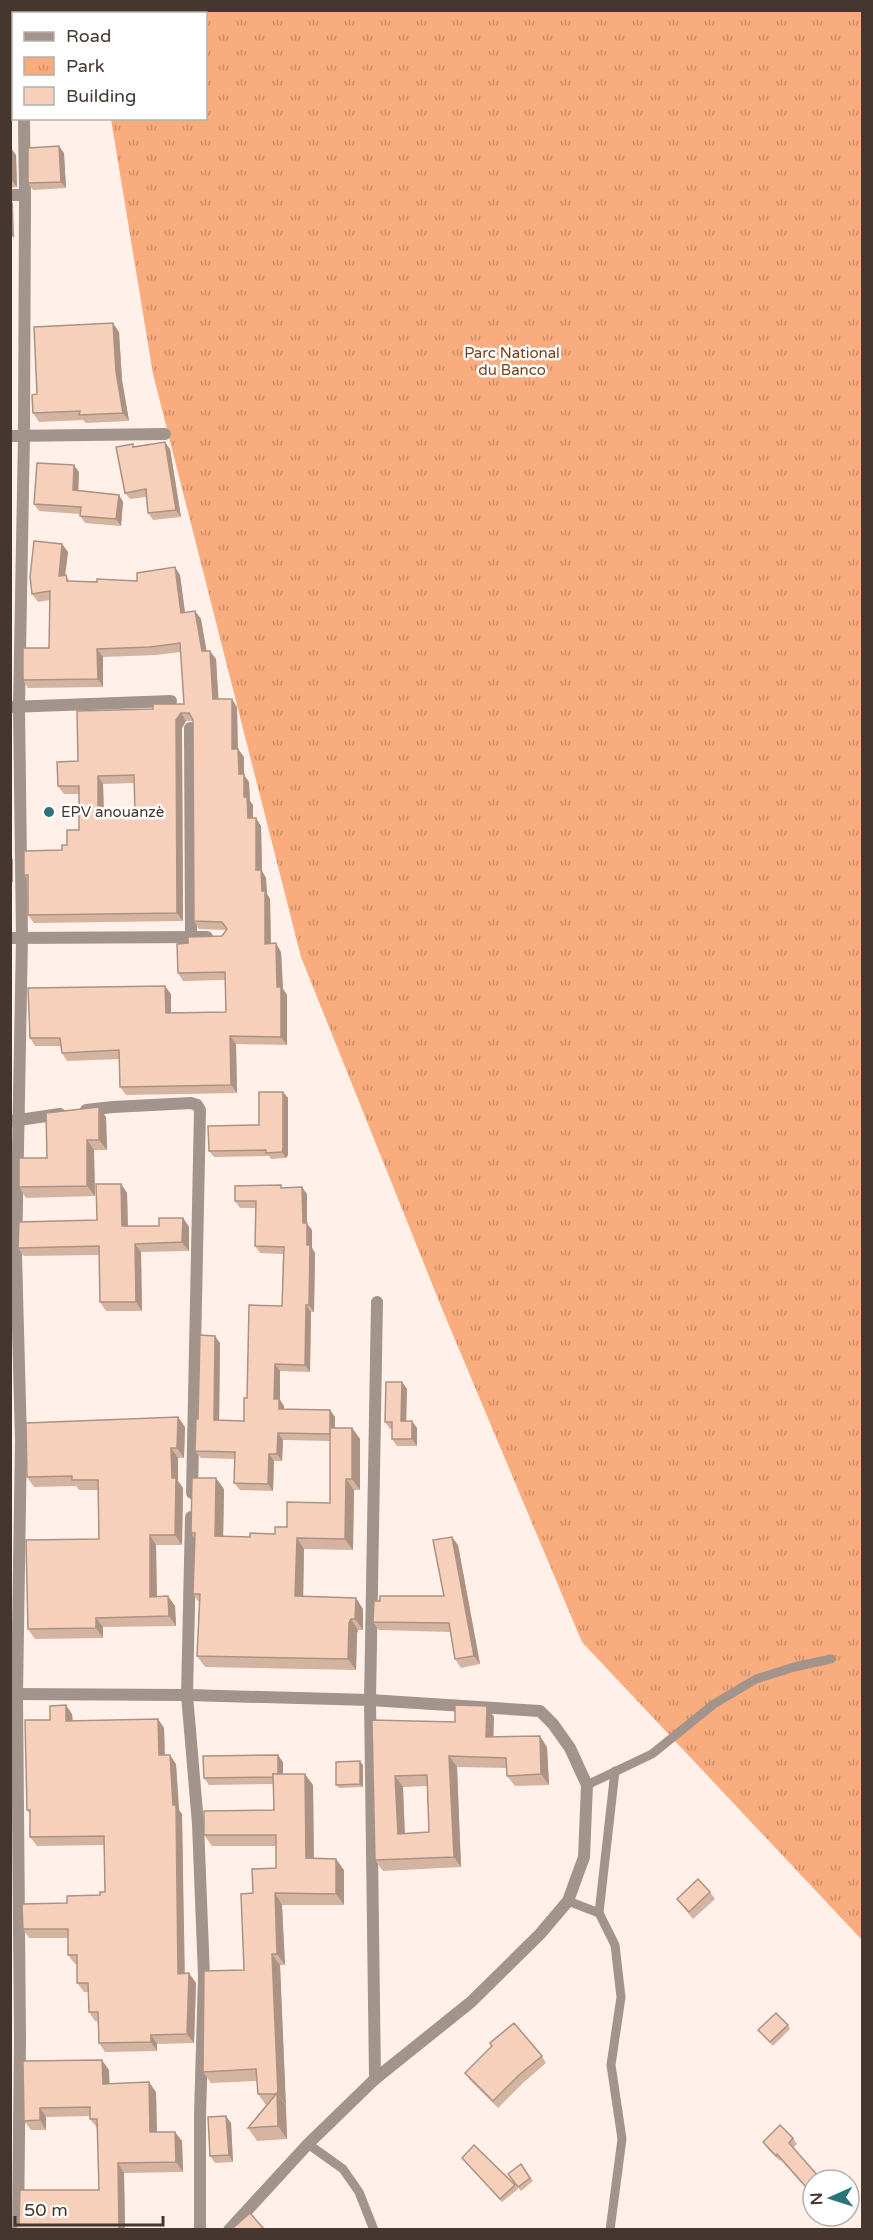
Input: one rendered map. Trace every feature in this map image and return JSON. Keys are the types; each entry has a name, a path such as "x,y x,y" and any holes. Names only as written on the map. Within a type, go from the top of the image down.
{"street":[{"path":"18,2229 20,2039 14,1694 21,1440 14,1120 15,707 24,436 24,120"},
{"path":"10,195 25,195"},
{"path":"10,436 165,434"},
{"path":"15,707 171,701"},
{"path":"190,728 190,937"},
{"path":"16,938 224,937"},
{"path":"14,1120 113,1107 191,1102 200,1110 187,1695 198,1824 204,1976 200,2229"},
{"path":"375,2079 370,1700 377,1302"},
{"path":"14,1694 187,1695 370,1700 540,1711 553,1724 570,1748 587,1785 584,1857 568,1901 540,1934 471,2002 375,2079 308,2144 229,2229"}],"lane":[{"path":"587,1785 652,1754 714,1704 756,1679 794,1667 831,1659"},
{"path":"610,2229 622,2139 611,2065 621,1997 615,1945 599,1913 615,1771"},
{"path":"568,1901 599,1913"},
{"path":"308,2144 343,2169 359,2192 374,2229"}],"green space":[{"name":"Parc National du Banco","path":"862,11 862,1940 582,1642 443,1311 301,957 153,374 111,120 207,120 207,12 106,12"}],"building":[{"path":"10,10 57,10 57,12 12,12 12,71 10,71"},
{"path":"59,146 61,182 28,183 28,148"},
{"path":"113,323 116,372 123,413 79,415 80,411 33,413 32,395 37,394 34,327"},
{"path":"165,442 176,510 148,513 146,489 125,493 116,447"},
{"path":"37,463 74,465 73,490 119,495 116,519 80,516 81,507 34,504"},
{"path":"34,541 62,544 59,576 66,575 67,581 97,582 97,579 137,581 137,573 175,567 181,613 195,611 202,651 210,651 213,699 232,699 232,749 238,749 239,774 244,774 244,797 247,797 248,818 256,818 256,870 261,870 262,891 265,891 265,944 276,943 277,987 281,987 281,1037 230,1036 231,1085 120,1087 119,1050 62,1053 60,1038 30,1038 28,988 165,986 166,1013 226,1012 225,972 178,973 177,944 188,943 188,937 222,936 227,929 222,922 194,921 193,720 189,713 181,713 176,720 177,913 28,915 28,875 24,875 24,851 62,850 62,845 67,845 67,830 79,830 79,786 58,786 57,762 78,761 77,711 153,709 153,704 184,704 180,643 150,647 97,649 98,679 23,680 23,648 49,648 50,591 32,594 30,577","holes":["134,775 135,812 98,813 98,776"]},
{"path":"259,1092 283,1092 282,1152 209,1151 208,1126 259,1125"},
{"path":"99,1107 99,1140 87,1140 87,1186 19,1187 19,1158 47,1158 46,1113"},
{"path":"96,1184 121,1184 122,1226 159,1226 159,1218 183,1218 182,1242 135,1244 136,1302 100,1302 99,1246 18,1248 19,1222 97,1220"},
{"path":"281,1185 281,1188 302,1187 303,1223 307,1223 307,1245 310,1245 309,1305 306,1305 305,1365 275,1364 274,1399 279,1399 279,1409 330,1410 330,1434 278,1433 277,1454 269,1454 268,1484 234,1483 235,1452 195,1451 200,1335 215,1336 214,1420 244,1421 244,1398 247,1398 249,1305 282,1306 284,1247 255,1246 256,1201 235,1201 235,1186"},
{"path":"386,1382 402,1382 401,1421 412,1421 412,1439 392,1439 392,1422 385,1422"},
{"path":"178,1417 177,1448 171,1448 172,1478 176,1478 175,1535 150,1535 150,1597 168,1596 169,1616 96,1618 96,1628 28,1629 26,1540 99,1539 98,1480 72,1480 72,1476 27,1477 26,1423"},
{"path":"330,1428 352,1428 352,1479 346,1479 345,1539 297,1538 295,1596 356,1598 355,1619 351,1619 349,1623 348,1659 197,1656 200,1594 193,1594 195,1533 191,1533 192,1478 216,1478 215,1536 250,1537 250,1533 275,1534 275,1527 287,1527 287,1502 330,1503"},
{"path":"452,1537 474,1656 455,1659 449,1623 373,1622 374,1601 380,1601 380,1596 444,1596 433,1540"},
{"path":"66,1705 66,1721 158,1719 159,1755 170,1755 173,1805 176,1805 178,1974 189,1973 187,2034 151,2035 151,2042 99,2043 98,2012 89,2012 88,1983 77,1983 77,1955 68,1955 68,1929 23,1929 22,1904 67,1903 67,1896 100,1895 100,1892 105,1892 104,1836 30,1837 30,1810 27,1810 25,1720 50,1720 50,1706"},
{"path":"455,1705 487,1706 486,1737 540,1736 541,1774 507,1776 506,1758 449,1756 454,1857 375,1860 372,1720 455,1722","holes":["427,1775 429,1832 398,1834 395,1776"]},
{"path":"278,1755 278,1774 273,1774 273,1777 204,1778 203,1756"},
{"path":"360,1761 360,1784 336,1785 336,1762"},
{"path":"273,1774 305,1774 306,1858 336,1859 336,1894 275,1893 277,1954 272,1954 278,2094 258,2094 256,2069 203,2072 204,1971 244,1970 241,1894 253,1893 252,1869 276,1868 276,1835 204,1835 204,1811 274,1810"},
{"path":"698,1879 710,1892 689,1912 677,1899"},
{"path":"776,2013 788,2025 770,2042 758,2030"},
{"path":"514,2023 542,2056 493,2101 465,2073 492,2046 490,2043"},
{"path":"102,2060 103,2084 149,2082 150,2132 175,2132 176,2162 118,2163 119,2229 10,2229 19,2224 20,2190 99,2190 97,2119 90,2119 90,2107 40,2108 40,2120 24,2121 23,2061"},
{"path":"277,2093 278,2126 248,2128"},
{"path":"226,2116 229,2155 210,2156 208,2117"},
{"path":"780,2125 793,2138 789,2143 811,2168 801,2168 801,2181 763,2142"},
{"path":"474,2145 515,2185 500,2199 462,2158"},
{"path":"521,2164 530,2178 518,2187 508,2174"},
{"path":"250,2213 264,2229 233,2228"}],"place":[{"name":"EPV anouanzè","path":"49,812"}]}
